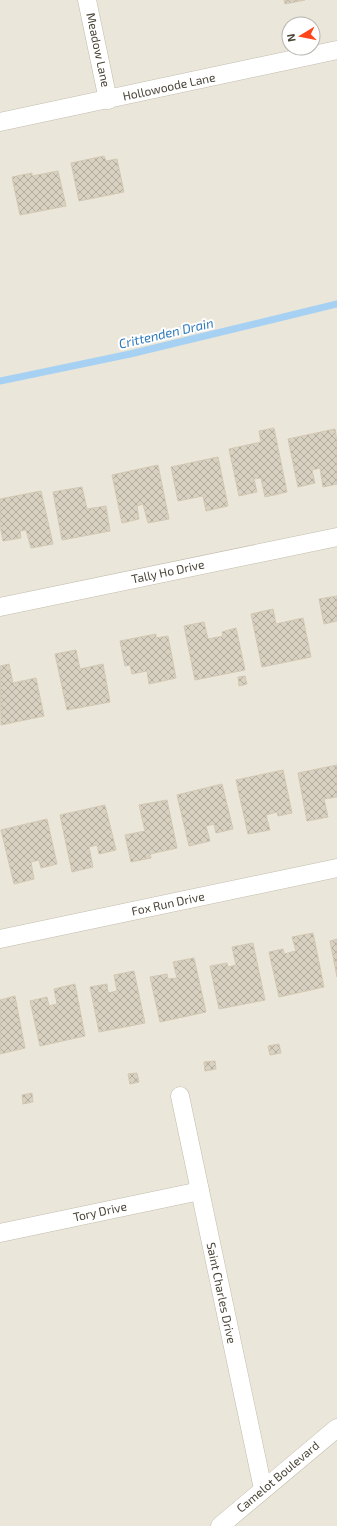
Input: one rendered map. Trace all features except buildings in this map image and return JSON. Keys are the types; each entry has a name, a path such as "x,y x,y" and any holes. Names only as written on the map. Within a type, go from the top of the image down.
{"street":[{"name":"Meadow Lane","path":"87,0 108,100"},
{"name":"Hollowoode Lane","path":"0,122 337,50"},
{"name":"Tally Ho Drive","path":"0,607 337,536"},
{"name":"Fox Run Drive","path":"0,939 337,868"},
{"name":"Saint Charles Drive","path":"180,1096 263,1489"},
{"name":"Tory Drive","path":"0,1233 200,1191"},
{"name":"Camelot Boulevard","path":"220,1526 337,1428"}],"shaded area":[{"path":"0,0 337,0 337,1526 0,1526"}],"waterway":[{"name":"Crittenden Drain","path":"0,381 130,354 337,304"}]}
